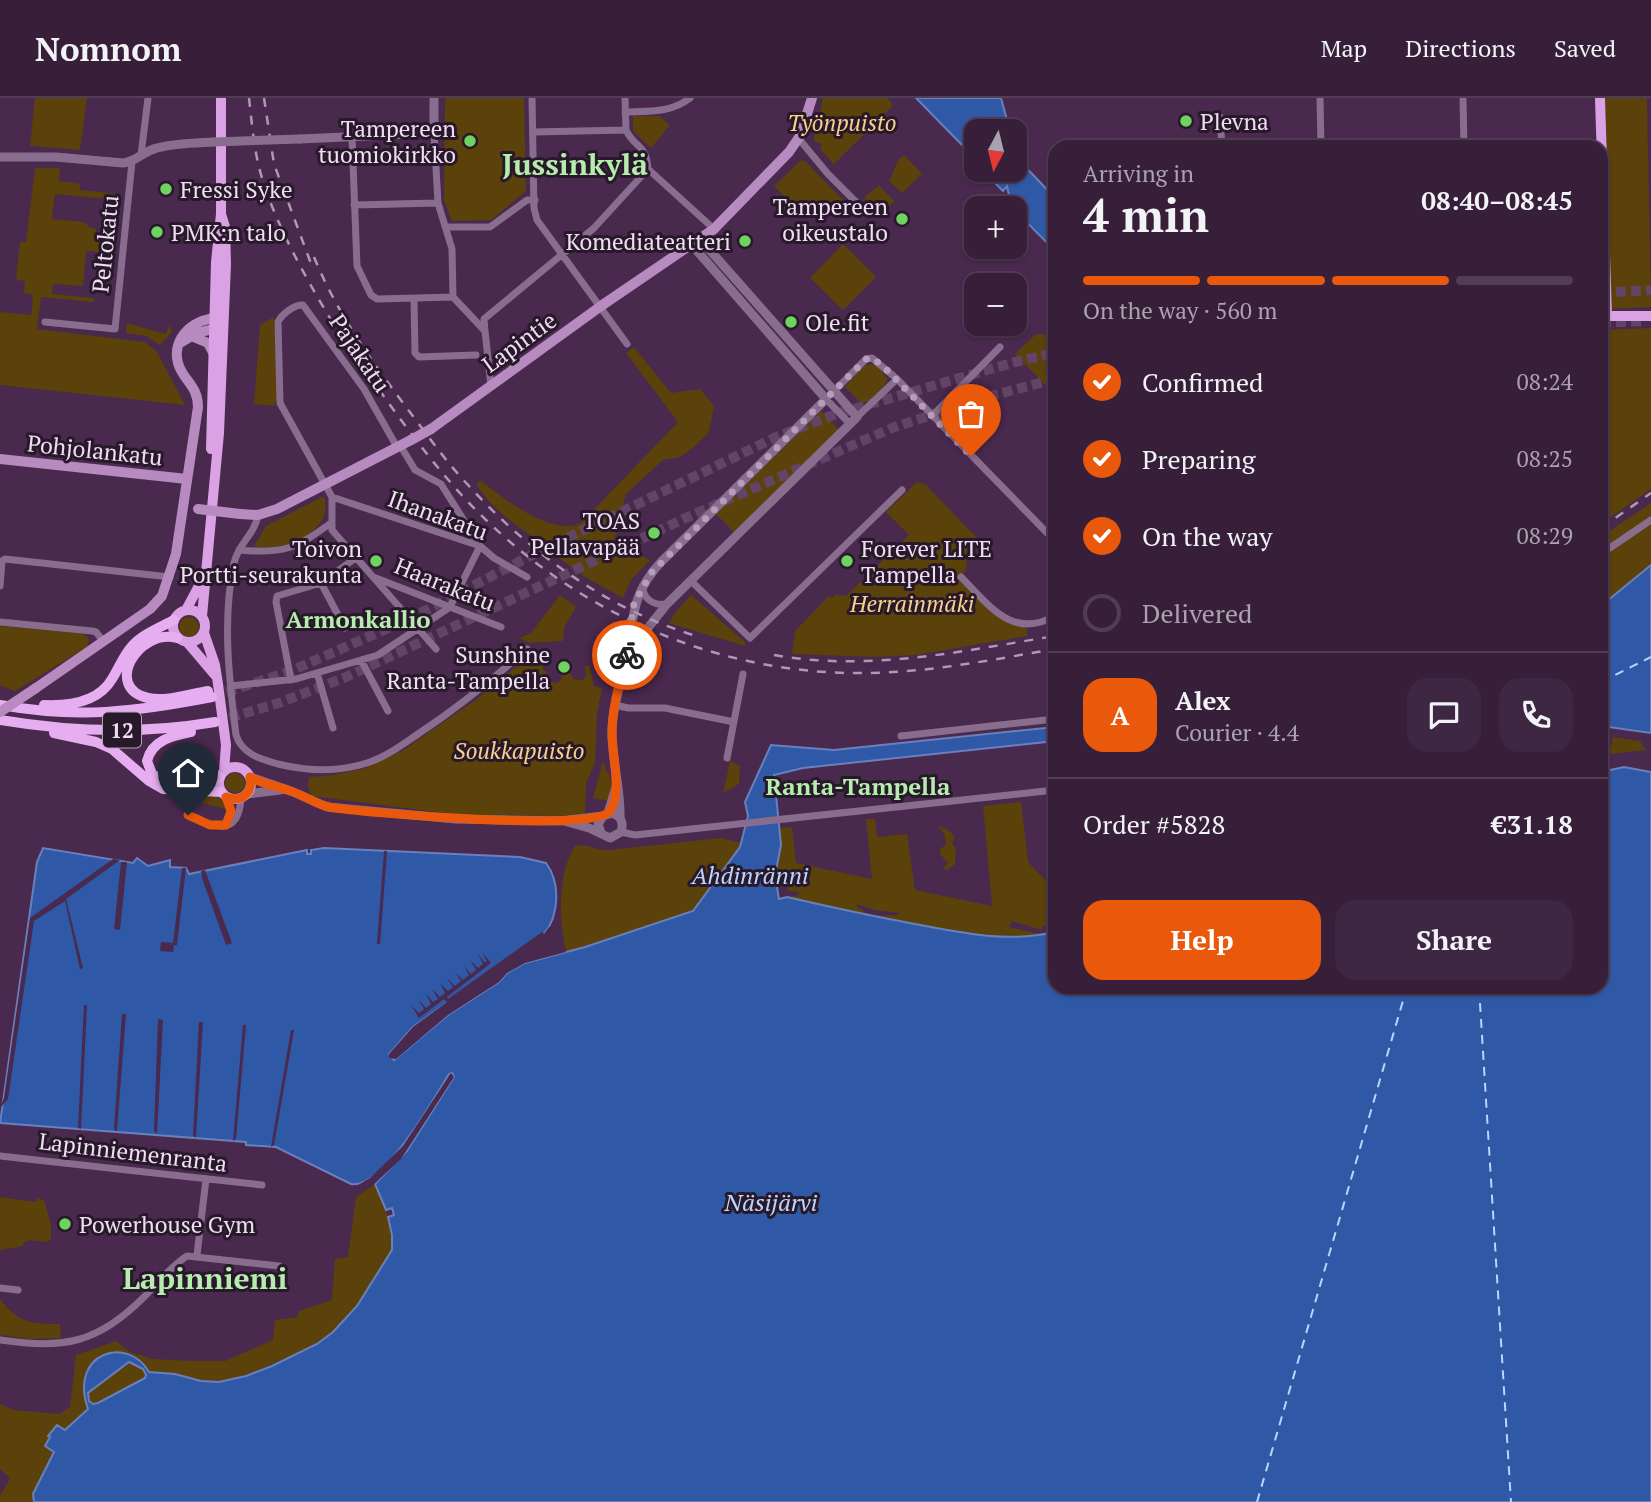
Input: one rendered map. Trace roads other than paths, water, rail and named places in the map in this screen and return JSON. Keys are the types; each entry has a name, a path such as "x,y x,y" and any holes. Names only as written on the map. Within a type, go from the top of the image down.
{"highway":[{"path":"2,708 23,704 61,705 90,699 107,687 131,647 148,633 174,621"},
{"name":"12","path":"2,708 99,714 141,710 211,694 156,699 139,695 129,685 128,666 136,652 158,638 182,640"},
{"name":"12","path":"0,720 122,730 155,730 215,722 197,731 159,742 151,750 148,761 152,774 166,782 188,783 222,774"},
{"path":"29,724 43,731 76,736 112,749 149,781 163,789 223,794"}],"main road":[{"path":"214,479 210,463 214,355 226,264 225,227 221,214 221,98"},
{"name":"Lapintie","path":"183,507 258,515 287,505 431,429 601,306 714,229 799,139 811,98"},
{"path":"1600,98 1601,140"},
{"path":"1608,316 1651,316"},
{"path":"180,344 219,322"},
{"path":"2,708 104,642 157,602 166,588 176,554 193,452 198,399 197,392 178,365 180,344 186,330 193,324 219,322"},
{"path":"219,322 219,433 202,616 204,633 215,665 226,745 222,774 223,794 244,796 251,786 247,774 226,745"},
{"path":"191,336 208,343 214,355"},
{"name":"Pohjolankatu","path":"0,459 187,479"},
{"path":"206,573 186,610 174,621 173,630 215,675"},
{"path":"186,610 202,616"},
{"path":"182,640 195,641 204,633"},
{"path":"222,774 236,767 247,774"}],"street":[{"path":"142,155 148,98"},
{"path":"434,98 438,203 452,250 453,297 485,331"},
{"path":"532,98 537,220 627,344"},
{"path":"625,98 626,130 647,154 649,169 714,229"},
{"path":"625,112 662,111 690,98"},
{"path":"1320,98 1321,140"},
{"path":"1463,98 1464,140"},
{"path":"1220,117 1222,140"},
{"path":"534,132 626,130"},
{"path":"0,157 56,157 117,163 132,162 158,148 213,142 434,133"},
{"path":"352,137 356,266 371,295 377,299 453,297"},
{"path":"799,139 856,202"},
{"name":"Peltokatu","path":"45,322 116,329 132,162"},
{"path":"491,386 484,319 594,228 649,169"},
{"path":"447,227 490,227 527,200 535,200"},
{"path":"354,205 438,203"},
{"path":"696,242 766,333 853,421"},
{"path":"414,299 415,354 476,355"},
{"name":"Pajakatu","path":"325,484 280,403 278,322 295,306 303,305 363,389 415,470 441,484 480,546"},
{"path":"932,416 1000,347"},
{"path":"564,821 613,838 621,832 621,802 612,735 634,603 643,584 662,562 870,357 897,379 1048,534"},
{"path":"627,653 667,604 694,583 897,379"},
{"path":"325,484 332,497 332,530 436,649"},
{"path":"694,583 750,638 902,490"},
{"name":"Ihanakatu","path":"332,497 480,546 494,558 527,577"},
{"path":"258,515 255,528 234,562 226,627 236,735 248,753 289,766 318,769 345,767 375,760 405,743 476,694 527,649"},
{"path":"1608,549 1651,520"},
{"path":"239,550 265,553 296,547 331,523"},
{"path":"231,686 291,680 378,655 450,607 480,546"},
{"path":"291,680 277,596 321,583 357,557"},
{"path":"0,586 2,561 8,559 170,577"},
{"name":"Haarakatu","path":"375,577 501,627"},
{"path":"961,577 1000,616 1012,623 1033,624 1048,619"},
{"path":"321,583 345,628"},
{"path":"643,584 644,594 651,601 667,604"},
{"path":"0,622 92,631 104,642"},
{"path":"361,660 388,710"},
{"path":"317,673 333,727"},
{"path":"727,758 743,674"},
{"path":"615,705 628,708 665,708 734,722"},
{"path":"901,736 1048,720"},
{"path":"247,774 318,804 367,812 456,819 564,821 615,814 621,818"},
{"path":"601,834 598,824 606,815 617,785"},
{"path":"188,815 210,825 226,825 236,820 244,796 261,790 286,789"},
{"path":"621,832 635,835 715,823 778,820 1048,791"},
{"path":"223,794 231,811 226,825"},
{"name":"Lapinniemenranta","path":"0,1156 262,1185"},
{"path":"197,1255 206,1179"},
{"path":"0,1340 50,1344 93,1335 122,1318 184,1258 197,1255 279,1266"},
{"path":"0,1288 18,1290"}],"water":[{"path":"916,98 1001,98 1007,119 964,119 964,147"},
{"path":"1027,169 1048,191 1048,244 1027,222 1027,196 1009,196 1007,186 1003,191 994,182 1027,182"},
{"path":"1651,565 1651,733 1608,727 1608,600"},
{"name":"Näsijärvi","path":"1048,728 1048,742 803,768 774,775 781,845 775,876 779,899 787,897 985,936 1020,937 1048,933 1048,994 1608,994 1608,770 1624,767 1651,772 1651,1502 34,1502 33,1494 54,1452 45,1446 50,1437 48,1436 57,1425 65,1430 88,1409 84,1390 86,1374 93,1362 103,1355 115,1352 128,1354 140,1361 149,1372 219,1382 272,1366 317,1344 333,1332 357,1306 392,1250 388,1217 394,1215 392,1208 386,1210 375,1184 407,1151 454,1077 452,1073 449,1074 420,1121 392,1158 364,1182 351,1184 276,1147 246,1145 246,1142 0,1123 37,862 43,848 133,863 137,858 148,866 170,860 170,867 186,868 189,874 307,850 307,854 311,854 311,850 324,848 520,857 546,863 554,880 556,899 553,918 544,934 413,1027 389,1054 394,1060 448,1015 525,963 585,947 693,911 740,847 748,816 745,802 771,745 834,750","holes":["129,1362 143,1369 146,1375 98,1403 89,1401 88,1393"]}],"tunnel":[{"path":"1608,293 1651,290"},
{"path":"1608,323 1644,321"},
{"path":"212,697 291,671 411,618 532,555 774,438 836,414 1048,355"},
{"path":"215,722 279,703 346,677 690,516 892,428 987,397 1048,381"}],"railway":[{"path":"249,98 257,158 277,219 344,341 411,433 465,499 527,556 573,589 621,616 672,639 726,656 780,667 836,673 913,671 1048,650"},
{"path":"264,98 274,164 313,269"},
{"path":"314,257 344,316 380,371 444,457 493,511 544,555 600,594 661,624 693,635"},
{"path":"1608,523 1651,493"},
{"path":"774,655 845,661 915,658 1048,637"}],"place":[{"name":"Plevna","path":"1186,121"},
{"name":"Tampereen tuomiokirkko","path":"470,141"},
{"name":"Fressi Syke","path":"166,189"},
{"name":"Tampereen oikeustalo","path":"902,219"},
{"name":"PMK:n talo","path":"157,232"},
{"name":"Komediateatteri","path":"745,241"},
{"name":"Ole.fit","path":"791,322"},
{"name":"TOAS Pellavapää","path":"654,533"},
{"name":"Toivon Portti-seurakunta","path":"376,561"},
{"name":"Forever LITE Tampella","path":"847,561"},
{"name":"Sunshine Ranta-Tampella","path":"564,667"},
{"name":"Powerhouse Gym","path":"65,1224"}],"district":[{"name":"Jussinkylä","path":"575,164"},
{"name":"Armonkallio","path":"358,619"},
{"name":"Ranta-Tampella","path":"858,786"},
{"name":"Lapinniemi","path":"205,1278"}],"park label":[{"name":"Työnpuisto","path":"842,122"},
{"name":"Herrainmäki","path":"912,603"},
{"name":"Soukkapuisto","path":"519,750"}],"water label":[{"name":"Ahdinränni","path":"750,875"}]}
